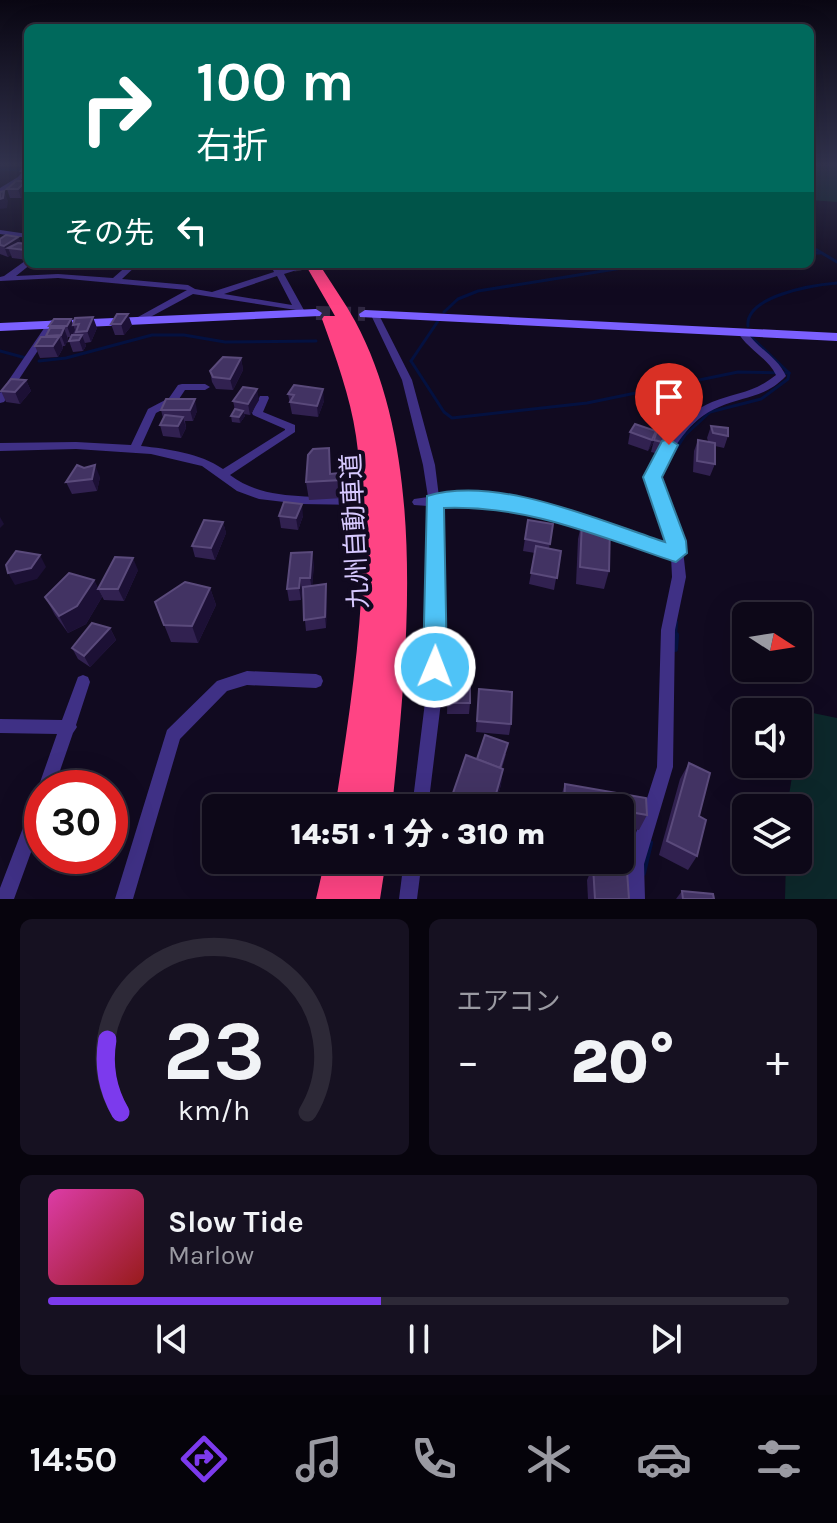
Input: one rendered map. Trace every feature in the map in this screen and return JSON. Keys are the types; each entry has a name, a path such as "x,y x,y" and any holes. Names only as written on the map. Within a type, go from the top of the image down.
{"highway":[{"name":"九州自動車道","path":"292,268 337,333 354,381 365,436 373,514 373,602 365,708 352,794"},
{"name":"九州自動車道","path":"293,268 350,331 369,380 383,434 393,514 392,662 378,794"},
{"path":"333,899 338,874"},
{"path":"363,899 367,874"}],"street":[{"path":"0,232 24,235"},
{"path":"2,280 24,266"},
{"path":"114,282 130,268"},
{"path":"213,295 286,268"},
{"path":"291,268 300,310"},
{"path":"2,280 58,276 174,285 192,291 316,313"},
{"path":"141,319 192,291"},
{"path":"0,327 300,310"},
{"path":"370,314 837,337"},
{"path":"370,314 407,380 426,502 434,694 422,794"},
{"path":"0,400 52,323"},
{"path":"636,899 635,864 665,767 668,630 679,577 676,541 653,477 669,445 700,412 723,401 756,396 780,372 745,339 742,331"},
{"path":"135,447 152,411 173,400 182,387 205,387"},
{"path":"222,475 290,432 291,427 283,421 257,413 264,398"},
{"path":"0,447 106,444 135,447 203,462 247,491 357,502"},
{"path":"426,502 486,499 534,507 676,553"},
{"path":"124,899 173,735 222,686 247,678 316,681"},
{"path":"53,770 83,682"},
{"path":"0,726 69,727"},
{"path":"5,899 24,848"},
{"path":"408,899 411,874"}],"green space":[{"path":"812,713 837,718 837,899 785,899 786,874 812,874 812,794 789,794 792,778 812,778"}],"building":[{"path":"6,235 18,237 4,246 0,245 0,239"},
{"path":"18,243 24,244 24,250 8,248"},
{"path":"117,314 128,314 121,324 111,324"},
{"path":"93,317 87,331 76,332 79,324 73,325 75,318"},
{"path":"54,319 71,319 67,326 49,326"},
{"path":"50,328 64,328 61,335 46,336"},
{"path":"72,335 82,335 79,340 69,341"},
{"path":"41,337 59,337 53,346 35,346"},
{"path":"223,357 241,358 230,379 213,377 210,371"},
{"path":"11,379 26,380 15,392 1,391"},
{"path":"294,385 323,389 317,406 290,402 294,395 288,394"},
{"path":"243,387 257,389 248,404 233,401"},
{"path":"166,399 195,399 190,410 161,410"},
{"path":"235,409 243,411 239,417 231,416"},
{"path":"165,415 183,417 178,426 160,425"},
{"path":"635,424 656,431 652,440 630,432"},
{"path":"711,426 728,428 728,436 713,433"},
{"path":"657,431 666,434 662,442 654,440"},
{"path":"698,440 715,443 715,464 697,461"},
{"path":"329,448 330,474 339,473 341,480 306,482 308,455 313,449"},
{"path":"77,465 84,468 95,465 92,479 66,482"},
{"path":"284,502 302,504 296,518 279,516"},
{"path":"204,520 223,522 211,548 192,546"},
{"path":"528,520 553,524 550,544 525,539"},
{"path":"582,521 610,525 609,571 580,567"},
{"path":"536,546 561,551 557,578 531,573"},
{"path":"16,551 40,555 31,568 8,573 6,565"},
{"path":"312,552 310,578 300,578 299,588 287,589 291,553"},
{"path":"115,557 133,558 118,589 98,589"},
{"path":"69,573 94,580 77,606 59,616 45,597"},
{"path":"185,582 210,588 192,626 164,625 155,602"},
{"path":"326,584 325,617 304,620 303,587"},
{"path":"92,623 110,628 84,656 72,648"},
{"path":"448,686 470,687 470,703 448,703"},
{"path":"479,689 512,692 511,724 477,721"},
{"path":"485,735 508,743 500,768 477,759"},
{"path":"466,755 503,769 496,794 453,794"},
{"path":"689,763 710,773 699,816 706,820 697,856 667,841"},
{"path":"565,784 623,794 565,794"},
{"path":"634,796 646,798 647,815 634,813"},
{"path":"593,874 627,874 629,899 595,899"},
{"path":"682,891 713,894 714,899 683,899"}],"waterway":[{"path":"814,248 837,262"},
{"path":"814,253 820,253"},
{"path":"444,312 458,299 478,291 622,268"},
{"path":"748,326 750,316 757,307 769,300 813,286 837,283"},
{"path":"438,321 411,361 444,412 452,418 587,403 738,372 789,373"},
{"path":"39,361 66,358 152,335 184,335 225,342 316,341"},
{"path":"751,337 789,373"},
{"path":"0,351 26,358"},
{"path":"684,436 710,412 761,399 788,379 789,373"},
{"path":"663,490 660,474 685,434"},
{"path":"675,637 676,622"},
{"path":"675,649 676,635"},
{"path":"643,873 650,843"}],"tunnel":[{"path":"316,313 365,314"}],"route":[{"path":"435,667 434,501 486,499 534,507 577,518 676,553 676,541 663,513 653,477 669,445"}]}
